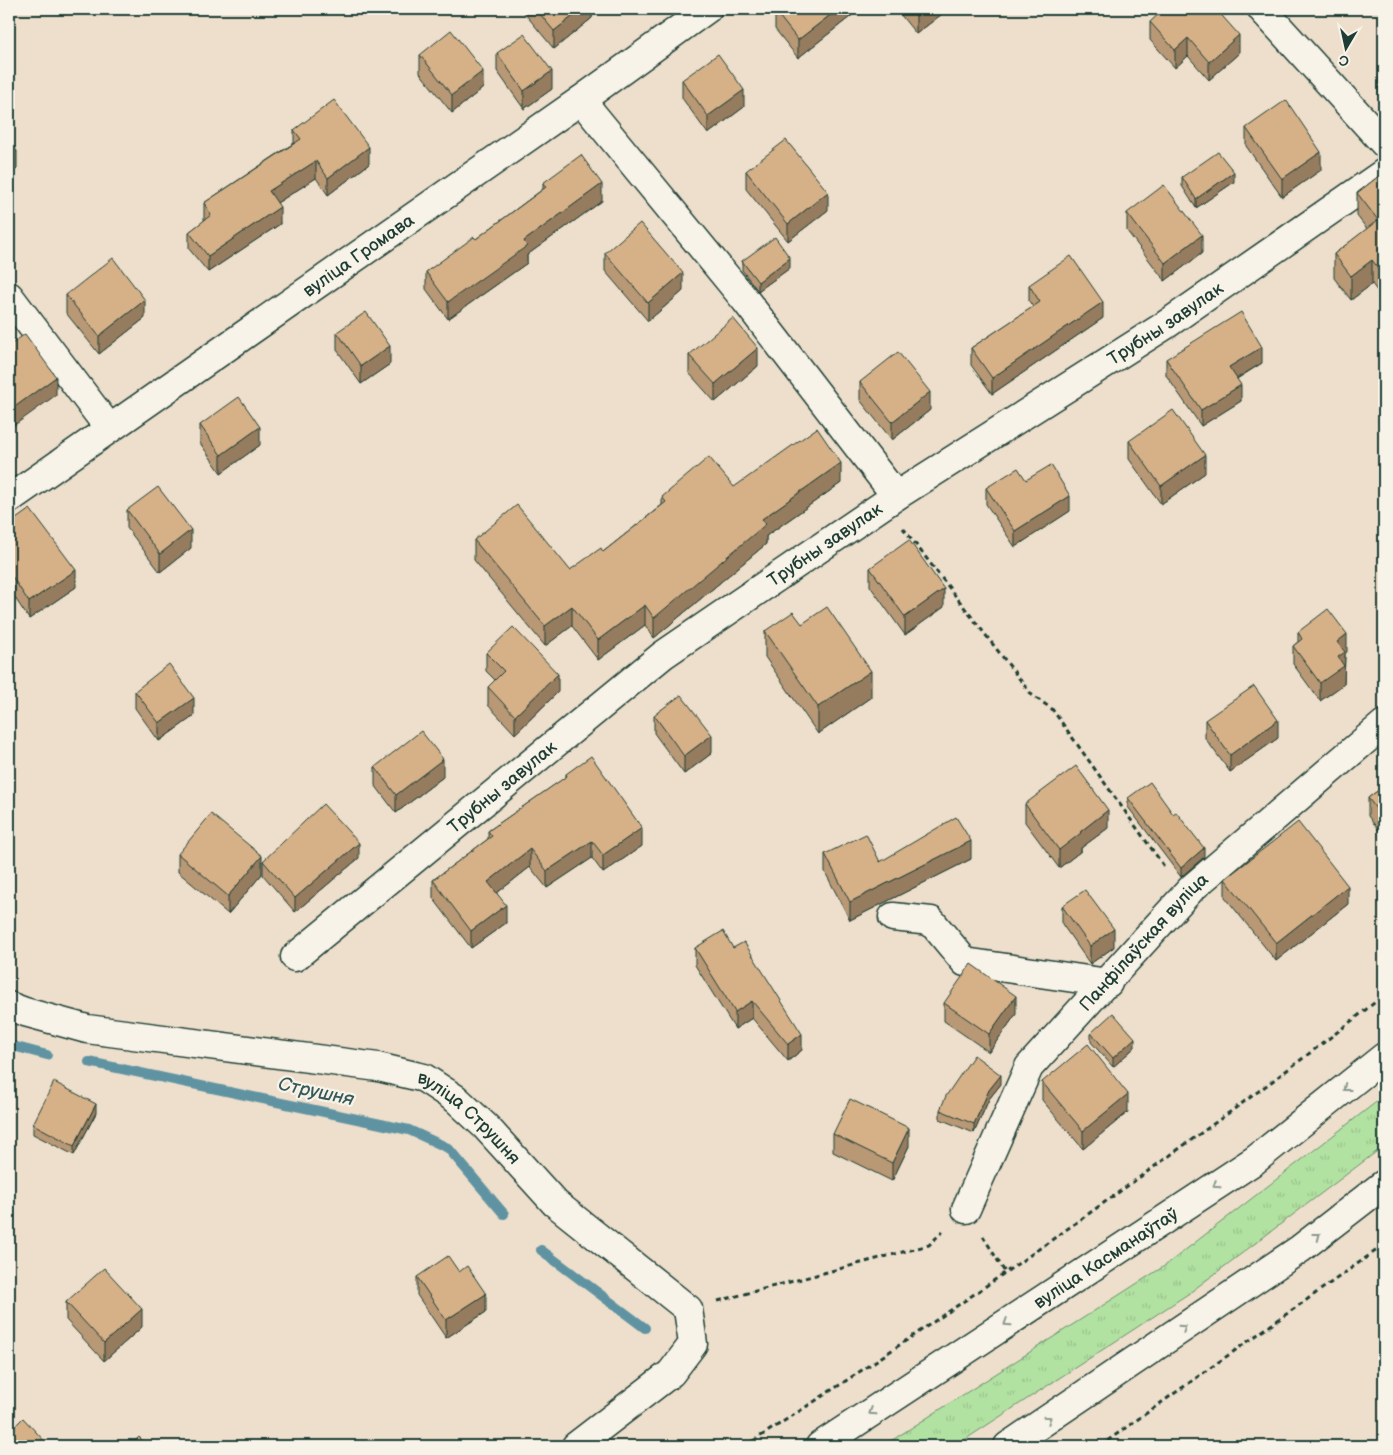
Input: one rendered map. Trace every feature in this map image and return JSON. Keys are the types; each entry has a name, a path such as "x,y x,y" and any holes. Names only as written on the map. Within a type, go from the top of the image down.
{"street":[{"name":"вуліца Громава","path":"9,499 581,100 707,9"},
{"path":"1262,9 1384,143"},
{"path":"581,100 746,301 890,500"},
{"name":"Трубны завулак","path":"295,957 663,655 890,500 1164,326 1384,173"},
{"path":"9,296 109,428"},
{"name":"Панфілаўская вуліца","path":"966,1209 1029,1067 1185,896 1384,724"},
{"path":"893,917 931,921 965,962 1108,982"},
{"name":"вуліца Струшня","path":"9,1006 87,1029 378,1066 424,1078 456,1099 486,1127 555,1203 688,1309"},
{"name":"вуліца Касманаўтаў","path":"820,1446 1255,1160 1384,1058"},
{"path":"1008,1446 1300,1249 1384,1184"},
{"path":"576,1446 671,1373 693,1344 688,1309"}],"path":[{"path":"890,500 1032,695 1052,709 1185,896"},
{"path":"745,1446 872,1366 1006,1274 1320,1047 1384,995"},
{"path":"688,1309 929,1245 966,1209 1006,1274"},
{"path":"1100,1446 1384,1245"}],"green space":[{"path":"1384,1096 1384,1146 1188,1294 955,1446 883,1446 1166,1265"}],"building":[{"path":"536,9 582,9 554,31"},
{"path":"777,9 838,9 798,40 775,11"},
{"path":"910,9 925,9 916,16"},
{"path":"1164,9 1216,9 1239,35 1209,62 1188,38 1175,50 1150,22"},
{"path":"451,30 483,71 452,95 420,55"},
{"path":"524,34 552,71 524,91 497,53"},
{"path":"718,54 744,90 708,116 682,80"},
{"path":"1384,70 1384,81 1379,75"},
{"path":"334,100 369,147 328,178 316,161 269,191 280,207 208,256 189,232 211,215 204,203 301,139 294,130"},
{"path":"1286,100 1321,152 1282,179 1246,128"},
{"path":"786,140 828,192 788,224 746,171"},
{"path":"9,141 17,151 9,158"},
{"path":"1218,152 1234,172 1196,199 1182,177"},
{"path":"581,155 602,184 524,241 527,246 448,302 426,272 474,237 476,239 546,187 543,183"},
{"path":"1384,172 1384,276 1372,260 1351,276 1334,254 1378,220 1357,193"},
{"path":"1164,185 1202,235 1165,263 1127,213"},
{"path":"640,223 683,273 648,303 605,253"},
{"path":"775,237 790,258 758,282 742,261"},
{"path":"1071,256 1103,302 992,378 971,348 1040,302 1029,285"},
{"path":"113,258 145,300 99,336 66,295"},
{"path":"366,312 390,346 361,366 337,332"},
{"path":"1241,312 1262,347 1229,367 1241,385 1201,410 1166,359"},
{"path":"733,318 758,348 715,384 689,355"},
{"path":"25,334 56,377 9,411 9,346"},
{"path":"898,352 930,392 892,422 860,382"},
{"path":"239,397 260,427 221,455 200,425"},
{"path":"1173,410 1205,455 1161,486 1129,441"},
{"path":"817,428 841,463 762,519 766,524 654,618 645,605 598,640 572,606 545,626 474,540 517,505 570,570 601,548 603,552 666,502 662,497 709,457 734,487"},
{"path":"1051,465 1070,496 1015,531 986,488 1018,468 1026,480"},
{"path":"158,487 191,530 160,554 127,510"},
{"path":"30,509 76,570 29,602 9,572 9,524"},
{"path":"909,540 944,589 905,617 870,568"},
{"path":"827,607 871,671 818,707 765,631 793,612 802,624"},
{"path":"1328,609 1347,634 1337,642 1345,652 1338,657 1344,666 1320,683 1293,646 1302,639 1298,632"},
{"path":"513,627 558,674 515,716 488,687 504,671 486,653"},
{"path":"169,664 194,698 159,723 135,691"},
{"path":"1254,686 1278,720 1230,755 1205,720"},
{"path":"681,695 712,735 684,756 654,715"},
{"path":"421,731 443,759 396,795 375,767"},
{"path":"1384,735 1384,746 1379,740"},
{"path":"591,756 642,828 603,855 592,841 547,871 530,849 488,882 506,905 471,931 433,880 492,836 488,831 567,776 566,774"},
{"path":"1076,766 1108,810 1059,850 1025,804"},
{"path":"1150,782 1173,814 1176,812 1204,848 1181,868 1128,798"},
{"path":"1384,786 1384,819 1368,798"},
{"path":"323,804 359,843 295,898 263,861"},
{"path":"211,814 262,856 228,896 178,854"},
{"path":"956,817 971,841 850,902 825,854 866,834 880,862"},
{"path":"1298,822 1348,886 1276,943 1225,879"},
{"path":"1085,890 1114,929 1090,946 1062,906"},
{"path":"723,931 733,948 744,942 802,1034 788,1044 752,1001 735,1012 695,948"},
{"path":"971,964 1016,996 989,1034 944,1003"},
{"path":"1113,1013 1135,1038 1113,1058 1091,1033"},
{"path":"1088,1044 1128,1094 1083,1131 1042,1082"},
{"path":"974,1055 1001,1075 989,1090 974,1124 940,1110 946,1096"},
{"path":"54,1082 96,1104 74,1146 33,1124"},
{"path":"850,1099 909,1128 892,1163 833,1134"},
{"path":"448,1256 459,1272 467,1266 486,1294 446,1320 417,1277"},
{"path":"104,1268 142,1309 104,1343 66,1302"},
{"path":"23,1418 49,1446 9,1446 9,1432"},
{"path":"139,1437 148,1446 130,1446"}],"waterway":[{"name":"Струшня","path":"9,1045 47,1055"},
{"name":"Струшня","path":"89,1062 409,1130 448,1148 504,1214"},
{"name":"Струшня","path":"541,1250 645,1328"}]}
